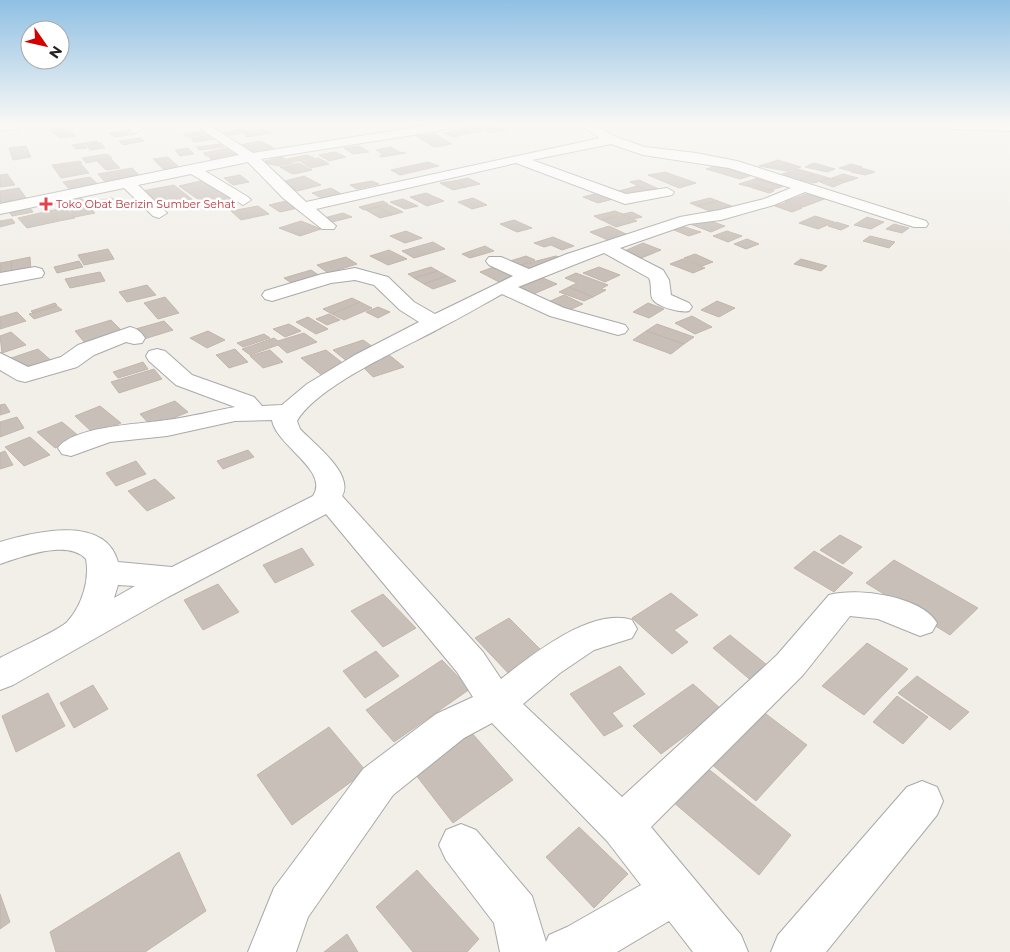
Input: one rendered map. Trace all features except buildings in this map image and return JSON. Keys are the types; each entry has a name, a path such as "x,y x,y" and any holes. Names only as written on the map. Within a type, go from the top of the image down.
{"street":[{"path":"264,169 304,207 328,226"},
{"path":"304,207 471,169"},
{"path":"545,169 625,199 666,192"},
{"path":"750,169 920,224"},
{"path":"0,209 194,170 243,200"},
{"path":"129,184 159,213"},
{"path":"0,675 177,579 313,509 328,498 331,489 330,477 324,467 291,436 284,421 287,412 294,404 315,389 355,365 502,287 528,276 572,258 607,248 686,220 720,215 769,202 805,186"},
{"path":"607,248 656,274 660,280 662,298 682,307"},
{"path":"494,261 528,276"},
{"path":"0,279 35,273"},
{"path":"272,295 329,278 355,274 381,281 407,306 435,323"},
{"path":"502,287 557,312 618,329"},
{"path":"0,360 25,375 69,362 86,350 130,334 134,338"},
{"path":"157,356 184,380 211,388 245,402 255,412"},
{"path":"71,448 106,435 167,428 255,412 287,412"},
{"path":"328,498 470,662 497,703 622,826 724,952"},
{"path":"0,553 31,542 67,540 90,544 102,556 104,572 100,590 80,631"},
{"path":"104,572 177,579"},
{"path":"622,826 790,665 841,604 866,602 886,608 920,623"},
{"path":"272,952 290,904 378,782 450,726 497,703 547,663 582,640 620,629"},
{"path":"794,952 922,801"},
{"path":"461,845 515,913 524,952"},
{"path":"566,952 583,946 674,892"}],"place":[{"name":"Toko Obat Berizin Sumber Sehat","path":"46,204"}]}
